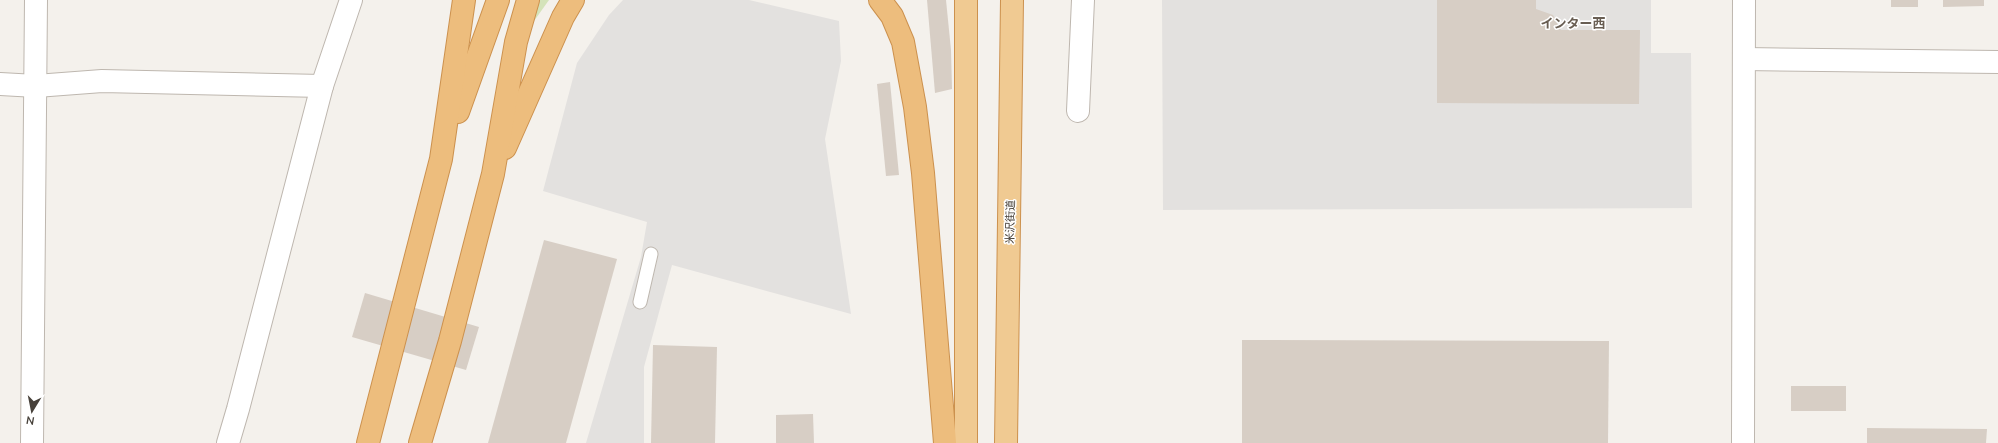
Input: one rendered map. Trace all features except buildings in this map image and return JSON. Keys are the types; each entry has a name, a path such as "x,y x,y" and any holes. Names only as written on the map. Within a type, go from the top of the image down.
{"highway":[{"path":"441,159 464,0"},
{"path":"368,441 441,159 498,0"},
{"path":"420,443 450,341 493,174 516,42 528,0"},
{"path":"493,174 573,0"},
{"path":"880,0 892,16 903,42 915,107 923,173 945,443"},
{"path":"966,0 966,443"},
{"name":"米沢街道","path":"1006,443 1012,0"}],"street":[{"path":"32,443 36,0"},
{"path":"228,443 322,86 351,0"},
{"path":"1078,111 1083,0"},
{"path":"1743,443 1744,0"},
{"path":"1744,59 1998,62"},
{"path":"0,84 36,86 102,81 322,86"}],"lane":[{"path":"640,302 651,254"}],"green space":[{"path":"538,0 549,0 534,21"}],"shaded area":[{"path":"623,0 749,0 839,21 841,61 825,139 851,314 672,265 644,367 644,443 586,443 641,257 647,222 543,191 577,63 609,15"},
{"path":"1162,0 1651,0 1651,53 1691,53 1692,208 1163,210"}],"district":[{"name":"インター西","path":"1573,23"}]}
